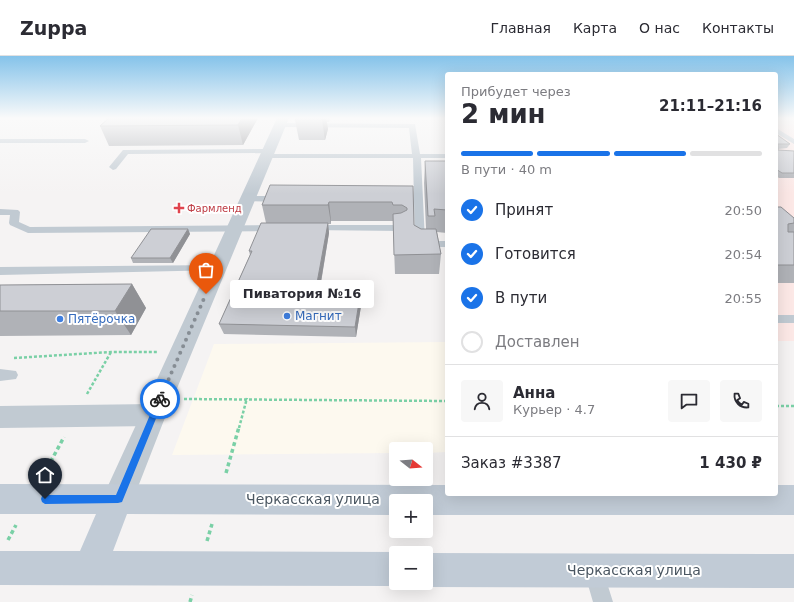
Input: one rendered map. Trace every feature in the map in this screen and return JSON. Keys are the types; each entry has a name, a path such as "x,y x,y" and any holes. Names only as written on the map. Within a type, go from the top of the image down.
{"main road":[{"name":"Черкасская улица","path":"0,499 794,500"},
{"path":"90,568 118,499"},
{"path":"0,568 389,570"},
{"name":"Черкасская улица","path":"433,570 794,571"}],"street":[{"path":"118,499 271,143"},
{"path":"0,417 153,415"}],"lane":[{"path":"415,143 417,157 420,244 445,244"},
{"path":"114,167 126,152 417,157 445,156"},
{"path":"248,199 293,199"},
{"path":"0,212 15,212 14,223 28,230 283,228"},
{"path":"299,228 401,228"},
{"path":"0,272 218,268"},
{"path":"778,319 794,319"},
{"path":"594,570 603,602"}],"path":[{"path":"8,359 111,352 161,352"},
{"path":"76,415 111,352"},
{"path":"153,415 173,399 247,398 445,401"},
{"path":"778,406 794,406"}],"shaded area":[{"path":"778,143 794,143 794,341 778,341"},
{"path":"445,342 445,452 433,453 433,442 389,442 389,453 172,455 214,344"}],"building":[{"path":"778,150 794,151 794,173 782,173 778,170"},
{"path":"425,161 445,161 445,210 434,209 435,216 428,216"},
{"path":"270,185 413,186 414,225 421,229 436,229 441,254 394,255 393,214 401,213 407,210 407,208 402,205 393,205 392,202 329,202 328,205 262,205"},
{"path":"778,207 781,207 794,218 794,223 788,224 788,232 794,232 794,265 778,265"},
{"path":"261,223 328,223 317,283 362,284 355,327 219,324 252,251 249,251"},
{"path":"151,229 188,229 170,258 131,258"},
{"path":"132,284 115,311 0,311 0,285"}],"way so far":[{"path":"160,399 206,294"}],"place":[{"name":"Фармленд","path":"179,208"},
{"name":"Пиватория №16","path":"206,294"},
{"name":"Магнит","path":"287,316"},
{"name":"Пятёрочка","path":"60,319"}],"route":[{"path":"45,499 118,499 160,399"}]}
